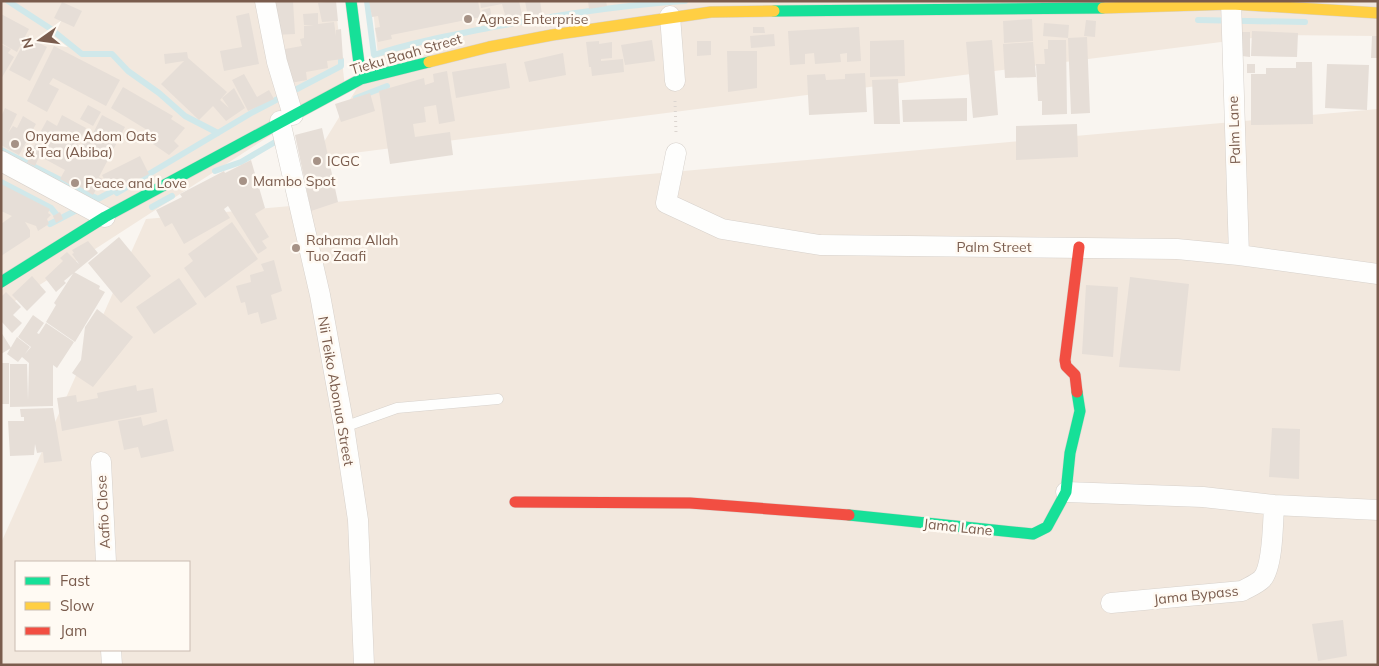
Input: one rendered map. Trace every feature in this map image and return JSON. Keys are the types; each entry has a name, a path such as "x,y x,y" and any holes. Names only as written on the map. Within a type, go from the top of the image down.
{"street":[{"name":"Nii Teiko Abonua Street","path":"265,1 344,427 358,520 364,665"},
{"path":"351,1 361,79"},
{"name":"Tieku Baah Street","path":"1,282 105,217 361,79 489,47 670,16 711,12 1185,7 1232,3 1378,13"},
{"name":"Palm Lane","path":"1232,3 1239,255"},
{"path":"670,16 675,81"},
{"name":"Palm Street","path":"676,153 666,203 722,229 820,245 1177,249 1239,255 1378,274"},
{"path":"1,161 105,217"},
{"path":"1079,247 1066,366 1074,375 1080,411 1070,454 1066,492 1203,497 1274,505 1378,510"},
{"name":"Aafio Close","path":"101,462 106,561"},
{"name":"Jama Lane","path":"515,502 690,503 825,512 1032,534 1047,527 1066,492"},
{"name":"Jama Bypass","path":"1111,603 1242,591 1254,585 1263,578 1268,568 1274,505"},
{"path":"111,651 112,665"}],"lane":[{"path":"344,427 397,408 498,399"}],"path":[{"path":"675,81 676,153"}],"shaded area":[{"path":"1,1 335,1 345,87 1,310"},
{"path":"372,1 1378,1 1378,36 1276,35 314,158 378,54"},
{"path":"1378,109 1378,665 1,665 1,543 146,219"}],"building":[{"path":"272,1 293,1 295,34 274,35"},
{"path":"336,1 338,21 322,22 318,3"},
{"path":"369,1 478,1 481,17 391,35 392,39 378,42 375,28 380,27 378,16 372,17"},
{"path":"480,1 519,1 522,15 520,19 507,22 502,4 481,8"},
{"path":"525,1 540,1 542,14 528,17"},
{"path":"588,1 606,1 607,6 589,9"},
{"path":"62,2 82,11 74,27 54,18"},
{"path":"490,8 493,23 485,25 482,10"},
{"path":"249,13 259,64 224,71 220,51 242,47 236,16"},
{"path":"318,13 318,24 334,22 336,36 336,30 341,29 343,59 327,61 328,68 306,72 307,80 290,83 285,49 302,46 300,39 304,38 304,26 314,25 304,25 303,14"},
{"path":"1,14 29,29 17,52 1,43"},
{"path":"1032,19 1033,41 1004,43 1003,21"},
{"path":"1086,20 1096,21 1095,37 1084,36"},
{"path":"1044,23 1069,25 1068,38 1043,36"},
{"path":"753,27 764,27 765,33 753,33"},
{"path":"859,27 861,61 847,62 847,53 840,54 841,62 815,64 814,53 805,54 805,64 790,65 788,31"},
{"path":"1252,31 1298,33 1297,57 1251,56"},
{"path":"1242,32 1250,32 1250,57 1242,56"},
{"path":"774,34 775,46 751,48 750,36"},
{"path":"1372,36 1378,36 1378,58 1371,58"},
{"path":"27,37 47,47 30,81 9,70"},
{"path":"1087,37 1090,113 1071,114 1068,38"},
{"path":"652,40 655,61 625,65 621,45"},
{"path":"904,40 905,76 870,77 870,41"},
{"path":"992,40 998,115 973,118 966,42"},
{"path":"1048,40 1066,40 1067,114 1042,115 1042,101 1038,101 1036,64 1045,64 1044,49 1048,49"},
{"path":"599,41 599,44 612,42 612,58 601,59 601,61 623,59 624,72 592,76 586,42"},
{"path":"697,41 711,41 711,55 697,56"},
{"path":"1033,42 1036,77 1005,78 1003,44"},
{"path":"1,44 11,49 8,53 14,57 1,79"},
{"path":"54,46 120,80 106,106 53,78 49,84 59,89 47,112 27,101"},
{"path":"727,51 757,51 757,88 728,92"},
{"path":"187,52 188,58 227,92 220,100 229,108 222,98 234,88 245,108 226,121 213,106 199,120 161,84 184,61 165,64 164,54"},
{"path":"563,53 566,75 529,82 524,62"},
{"path":"1296,62 1312,62 1313,124 1251,125 1251,74 1266,74 1266,68 1296,68"},
{"path":"506,63 510,88 456,98 452,72"},
{"path":"1247,64 1255,64 1255,73 1247,73"},
{"path":"1327,64 1369,65 1367,110 1325,108"},
{"path":"447,71 455,121 439,124 436,105 424,107 426,122 413,124 415,137 450,132 453,155 390,164 379,91 424,78 425,85 434,82 433,74"},
{"path":"865,73 867,112 809,115 807,75 825,74 826,80 845,79 845,74"},
{"path":"244,74 257,97 269,90 274,99 248,111 232,80"},
{"path":"898,79 900,124 874,124 872,80"},
{"path":"123,87 173,116 171,119 185,128 174,141 179,146 169,155 153,144 157,136 111,108"},
{"path":"370,93 375,111 341,122 335,104"},
{"path":"967,98 967,121 903,122 902,100"},
{"path":"88,105 101,112 93,126 80,119"},
{"path":"5,108 17,114 8,133 13,126 17,128 23,116 36,124 19,155 1,145 1,117"},
{"path":"62,115 86,128 71,157 74,159 84,140 89,142 102,115 125,127 99,177 102,179 93,195 77,185 76,188 60,179 65,170 41,157 47,146 36,140 47,120 57,126"},
{"path":"1077,124 1078,157 1016,160 1016,126"},
{"path":"322,128 338,202 311,211 295,135"},
{"path":"36,142 44,146 35,166 27,163"},
{"path":"140,156 149,174 116,191 114,186 109,189 102,175"},
{"path":"251,160 265,208 255,214 269,237 262,241 267,248 258,254 228,206 224,209 230,218 184,244 172,223 165,227 156,210 182,197 180,194 224,171 225,173"},
{"path":"1,184 50,209 48,213 51,215 47,219 49,224 38,231 36,226 25,222 30,230 30,237 1,256 1,224 12,216 1,211"},
{"path":"60,212 63,219 56,223 53,216"},
{"path":"232,222 258,259 205,298 184,268 193,261 188,254"},
{"path":"119,237 151,276 121,303 88,263"},
{"path":"88,241 98,253 64,281 66,283 56,292 45,278 63,261 60,258 67,252 79,264 72,254 74,253 72,250"},
{"path":"274,260 282,291 271,295 277,319 261,324 258,312 248,315 245,302 241,303 236,286 251,282 250,275 264,271 261,264"},
{"path":"74,272 100,286 99,289 105,292 75,342 46,322 56,305 54,303"},
{"path":"32,276 46,292 27,311 12,295"},
{"path":"1130,277 1189,284 1180,371 1119,367"},
{"path":"179,278 197,304 154,334 136,307"},
{"path":"1086,285 1118,287 1113,357 1082,354"},
{"path":"6,292 21,307 13,315 22,323 12,333 1,321 1,297"},
{"path":"97,309 133,337 93,387 72,373 81,360 85,327"},
{"path":"33,315 44,323 37,333 39,334 46,323 74,342 57,368 53,365 53,406 10,407 10,364 27,364 28,400 29,363 22,357 18,362 7,354 17,337 30,347 25,354 31,347 18,337"},
{"path":"1,332 11,348 1,354"},
{"path":"1,363 9,363 9,404 1,404"},
{"path":"136,385 137,391 153,388 157,412 62,431 57,398 76,395 77,402 98,398 97,393"},
{"path":"53,408 62,461 44,463 43,452 37,453 35,444 34,455 10,456 8,421 24,421 24,417 21,417 20,409"},
{"path":"141,417 143,426 167,419 174,451 141,458 138,447 124,450 118,421"},
{"path":"1272,428 1300,429 1299,479 1269,477"},
{"path":"1343,620 1347,656 1318,661 1312,624"}],"waterway":[{"path":"8,1 51,29 82,54 112,54 128,71 159,93 185,116 218,133"},
{"path":"367,1 374,55 433,39 541,18 685,1"},
{"path":"1198,20 1305,22"},
{"path":"50,224 115,190 117,193 253,112 341,66 341,60"},
{"path":"356,98 387,86"},
{"path":"215,171 241,162 282,138"},
{"path":"1,150 98,199"},
{"path":"1,182 51,208 60,219"},
{"path":"152,207 172,196"}],"traffic: fast":[{"path":"351,1 361,79"},
{"path":"774,11 1103,8"},
{"path":"1,282 105,217 361,79 429,62"},
{"path":"849,515 1033,534 1047,527 1066,492 1070,453 1080,411 1077,392"}],"traffic: slow":[{"path":"1103,8 1232,4 1378,13"},
{"path":"429,62 489,47 552,35 711,12 774,11"}],"traffic: jam":[{"path":"1077,392 1075,375 1066,366 1065,360 1079,247"},
{"path":"515,502 690,503 849,515"}],"place":[{"name":"Agnes Enterprise","path":"468,19"},
{"name":"Onyame Adom Oats & Tea (Abiba)","path":"15,144"},
{"name":"ICGC","path":"317,161"},
{"name":"Mambo Spot","path":"243,181"},
{"name":"Peace and Love","path":"75,183"},
{"name":"Rahama Allah Tuo Zaafi","path":"296,248"}]}
